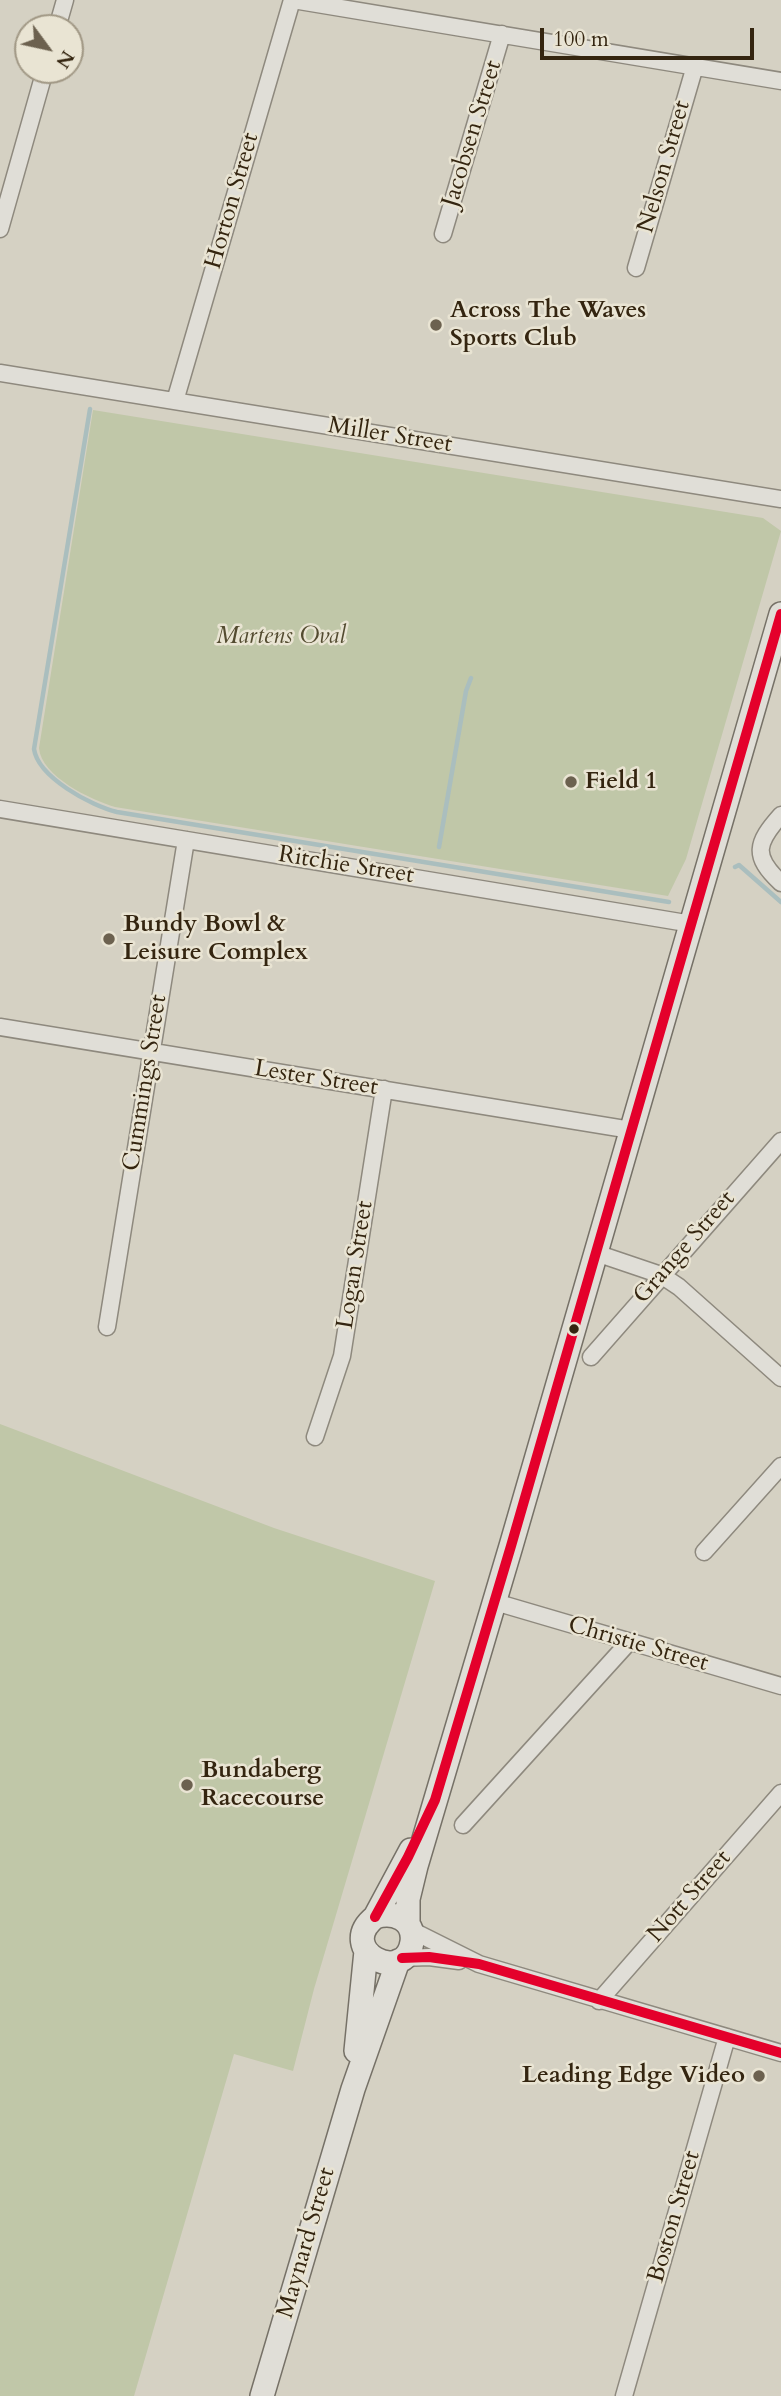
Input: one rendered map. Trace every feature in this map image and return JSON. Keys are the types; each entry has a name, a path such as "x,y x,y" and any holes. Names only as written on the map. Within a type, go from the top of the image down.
{"street":[{"path":"292,0 781,81"},
{"name":"Horton Street","path":"175,401 292,0"},
{"name":"Jacobsen Street","path":"443,234 502,34"},
{"name":"Nelson Street","path":"636,268 695,66"},
{"path":"0,229 41,84"},
{"name":"Miller Street","path":"0,373 781,499"},
{"path":"400,1960 411,1945 408,1899 435,1800 495,1602 781,614"},
{"name":"Ritchie Street","path":"0,809 692,924"},
{"path":"781,815 765,835 761,850 763,865 781,883"},
{"name":"Cummings Street","path":"107,1327 186,839"},
{"name":"Lester Street","path":"0,1027 631,1130"},
{"name":"Logan Street","path":"315,1437 342,1356 384,1089"},
{"name":"Grange Street","path":"591,1357 781,1141"},
{"path":"596,1253 661,1275 679,1287 781,1378"},
{"path":"704,1552 781,1466"},
{"name":"Christie Street","path":"495,1602 781,1686"},
{"path":"463,1825 629,1642"},
{"name":"Nott Street","path":"599,2001 781,1793"},
{"path":"435,1800 375,1917 364,1931 366,1951 380,1962 429,1957 479,1964 781,2053"},
{"path":"375,1917 393,1914 409,1927 479,1964"},
{"name":"Maynard Street","path":"353,2089 366,1951"},
{"name":"Maynard Street","path":"262,2396 353,2089 400,1960"},
{"name":"Boston Street","path":"624,2396 727,2037"}],"green space":[{"name":"Martens Oval","path":"93,410 763,518 781,531 686,859 668,896 115,807 81,793 58,777 48,768 39,748"},
{"name":"Bundaberg Racecourse","path":"0,1424 274,1528 435,1581 314,1989 293,2071 234,2054 134,2396 0,2396"}],"waterway":[{"path":"90,409 34,749 38,760 55,780 80,797 117,812 669,902"},
{"path":"439,847 466,691 471,678"},
{"path":"735,867 739,865 781,902"}],"transit line":[{"path":"375,1917 435,1800 781,614"},
{"path":"402,1958 429,1957 479,1964 781,2053"}],"place":[{"name":"Across The Waves Sports Club","path":"436,325"},
{"name":"Field 1","path":"571,782"},
{"name":"Bundy Bowl & Leisure Complex","path":"109,939"},
{"name":"Bundaberg Racecourse","path":"187,1785"},
{"name":"Leading Edge Video","path":"759,2076"}]}
